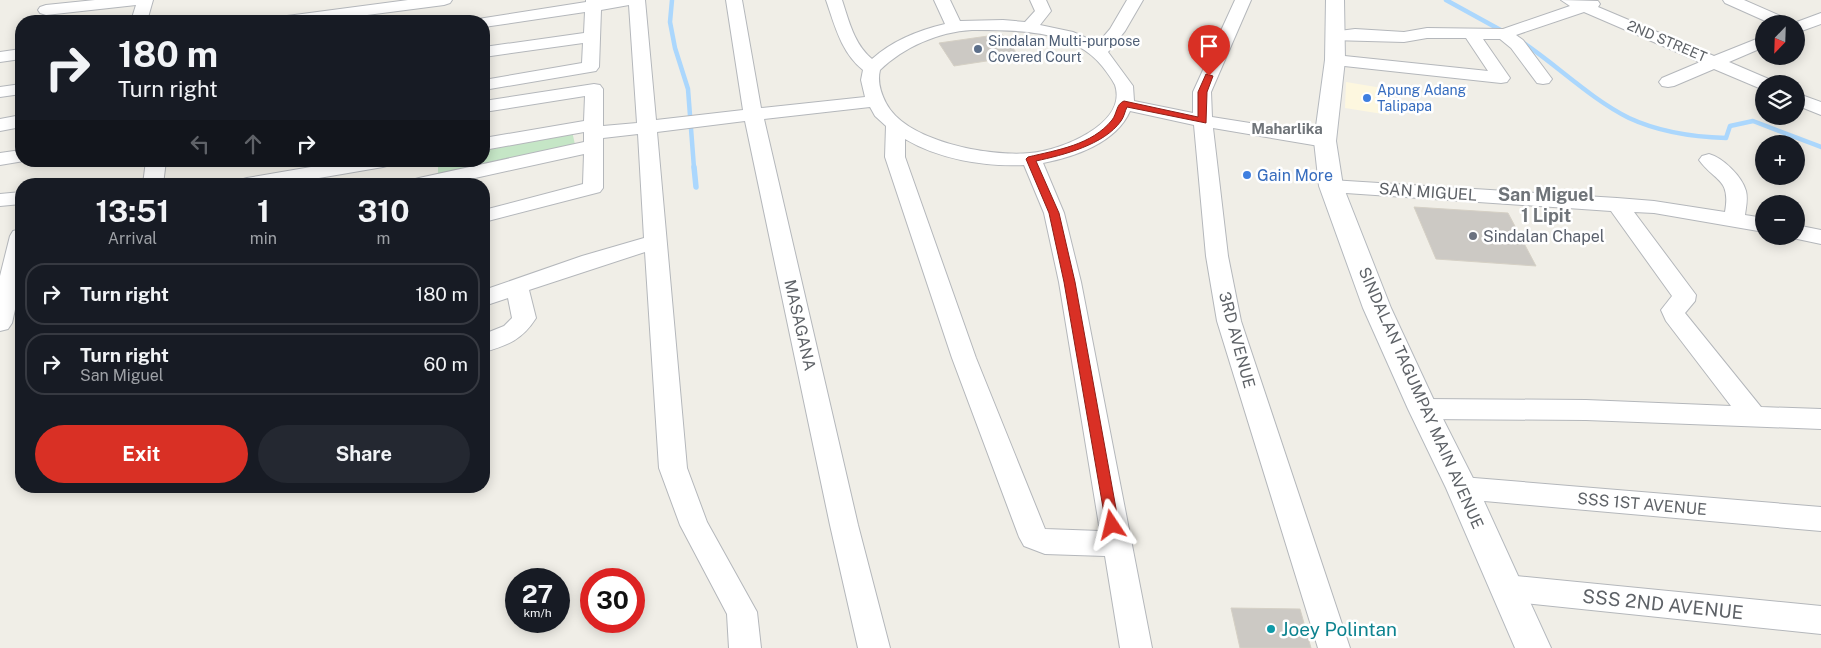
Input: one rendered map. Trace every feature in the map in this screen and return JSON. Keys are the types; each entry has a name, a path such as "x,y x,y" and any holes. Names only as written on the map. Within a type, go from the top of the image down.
{"main road":[{"name":"SINDALAN TAGUMPAY MAIN AVENUE","path":"1335,0 1337,36 1332,95 1327,116 1325,141 1331,186 1377,308 1423,409 1462,488 1533,648"}],"street":[{"path":"46,10 139,0"},
{"path":"141,15 145,0"},
{"path":"332,15 444,0"},
{"path":"490,21 594,3 636,0 674,468 694,525 742,612 746,648"},
{"name":"MASAGANA","path":"734,0 753,114 844,525 874,648"},
{"path":"834,0 852,50 859,59 872,68"},
{"path":"942,0 955,27"},
{"path":"1030,27 1042,11 1038,0"},
{"path":"1099,52 1117,31 1134,0"},
{"name":"3RD AVENUE","path":"1243,0 1202,92 1203,121 1217,256 1229,321 1334,648"},
{"name":"2ND STREET","path":"1569,0 1593,3 1755,80"},
{"path":"1731,0 1765,15"},
{"path":"490,84 590,67 594,3"},
{"path":"1337,36 1355,34 1404,37 1426,33 1508,32 1593,3"},
{"path":"407,15 408,5"},
{"path":"1805,24 1821,18"},
{"path":"1003,25 1030,27 1080,42 1099,52 1117,72 1126,89 1124,104 1117,121 1099,135 1072,150 1031,159 1000,159 978,156 927,144 910,137 895,126 874,102 870,80 872,68 889,53 920,38 955,27 1003,25"},
{"path":"1508,32 1543,79"},
{"path":"1335,60 1501,78 1471,33"},
{"path":"490,51 593,37"},
{"path":"1668,82 1755,45"},
{"path":"0,57 15,55"},
{"path":"490,105 595,83 593,188 490,214"},
{"path":"0,92 15,90"},
{"path":"490,143 594,134 753,114 874,102"},
{"path":"1805,102 1820,108"},
{"path":"1124,104 1203,121 1325,141"},
{"path":"0,125 15,122"},
{"path":"895,126 895,157 964,358 1034,537 1045,542 1116,544"},
{"path":"490,164 594,134"},
{"path":"0,159 15,157"},
{"path":"1031,159 1054,213 1070,282 1136,648"},
{"path":"1709,160 1735,186 1737,203 1734,219"},
{"path":"282,178 346,167"},
{"path":"440,178 478,167"},
{"name":"SAN MIGUEL","path":"1331,186 1654,207 1755,223"},
{"path":"0,200 15,199"},
{"path":"1617,204 1684,295 1683,301 1673,310 1674,315 1752,415"},
{"path":"1805,234 1821,237"},
{"path":"490,296 590,261 657,241"},
{"path":"0,323 8,265 15,249"},
{"path":"490,341 510,333 524,318 517,287"},
{"path":"1423,409 1586,410 1821,418"},
{"name":"SSS 1ST AVENUE","path":"1462,488 1821,519"},
{"name":"SSS 2ND AVENUE","path":"1506,588 1821,620"}],"shaded area":[{"name":"Apung Adang Talipapa","path":"1346,82 1388,89 1389,115 1345,108"}],"green space":[{"path":"572,131 576,149 490,166 490,145"},
{"path":"438,167 484,167 438,176"}],"building":[{"name":"Sindalan Multi-purpose Covered Court","path":"1002,34 1019,56 954,66 939,43"},
{"name":"Sindalan Chapel","path":"1414,207 1508,213 1536,266 1436,259"},
{"name":"Joey Polintan","path":"1231,608 1300,609 1311,648 1240,648"}],"waterway":[{"path":"672,0 670,22 675,48 688,89 694,168"},
{"path":"1446,0 1506,33"},
{"path":"1519,40 1600,101 1640,123 1676,133 1726,138 1730,126 1753,121 1821,147"},
{"path":"694,167 696,187"}],"place":[{"name":"Sindalan Multi-purpose Covered Court","path":"978,49"},
{"name":"Apung Adang Talipapa","path":"1367,98"},
{"name":"Gain More","path":"1247,175"},
{"name":"Sindalan Chapel","path":"1473,236"},
{"name":"Joey Polintan","path":"1271,629"}],"district":[{"name":"Maharlika","path":"1287,128"},
{"name":"San Miguel 1 Lipit","path":"1546,204"}],"route":[{"path":"1112,525 1070,282 1054,213 1031,159 1072,150 1099,135 1117,121 1124,104 1203,121 1202,92 1209,76"}]}
